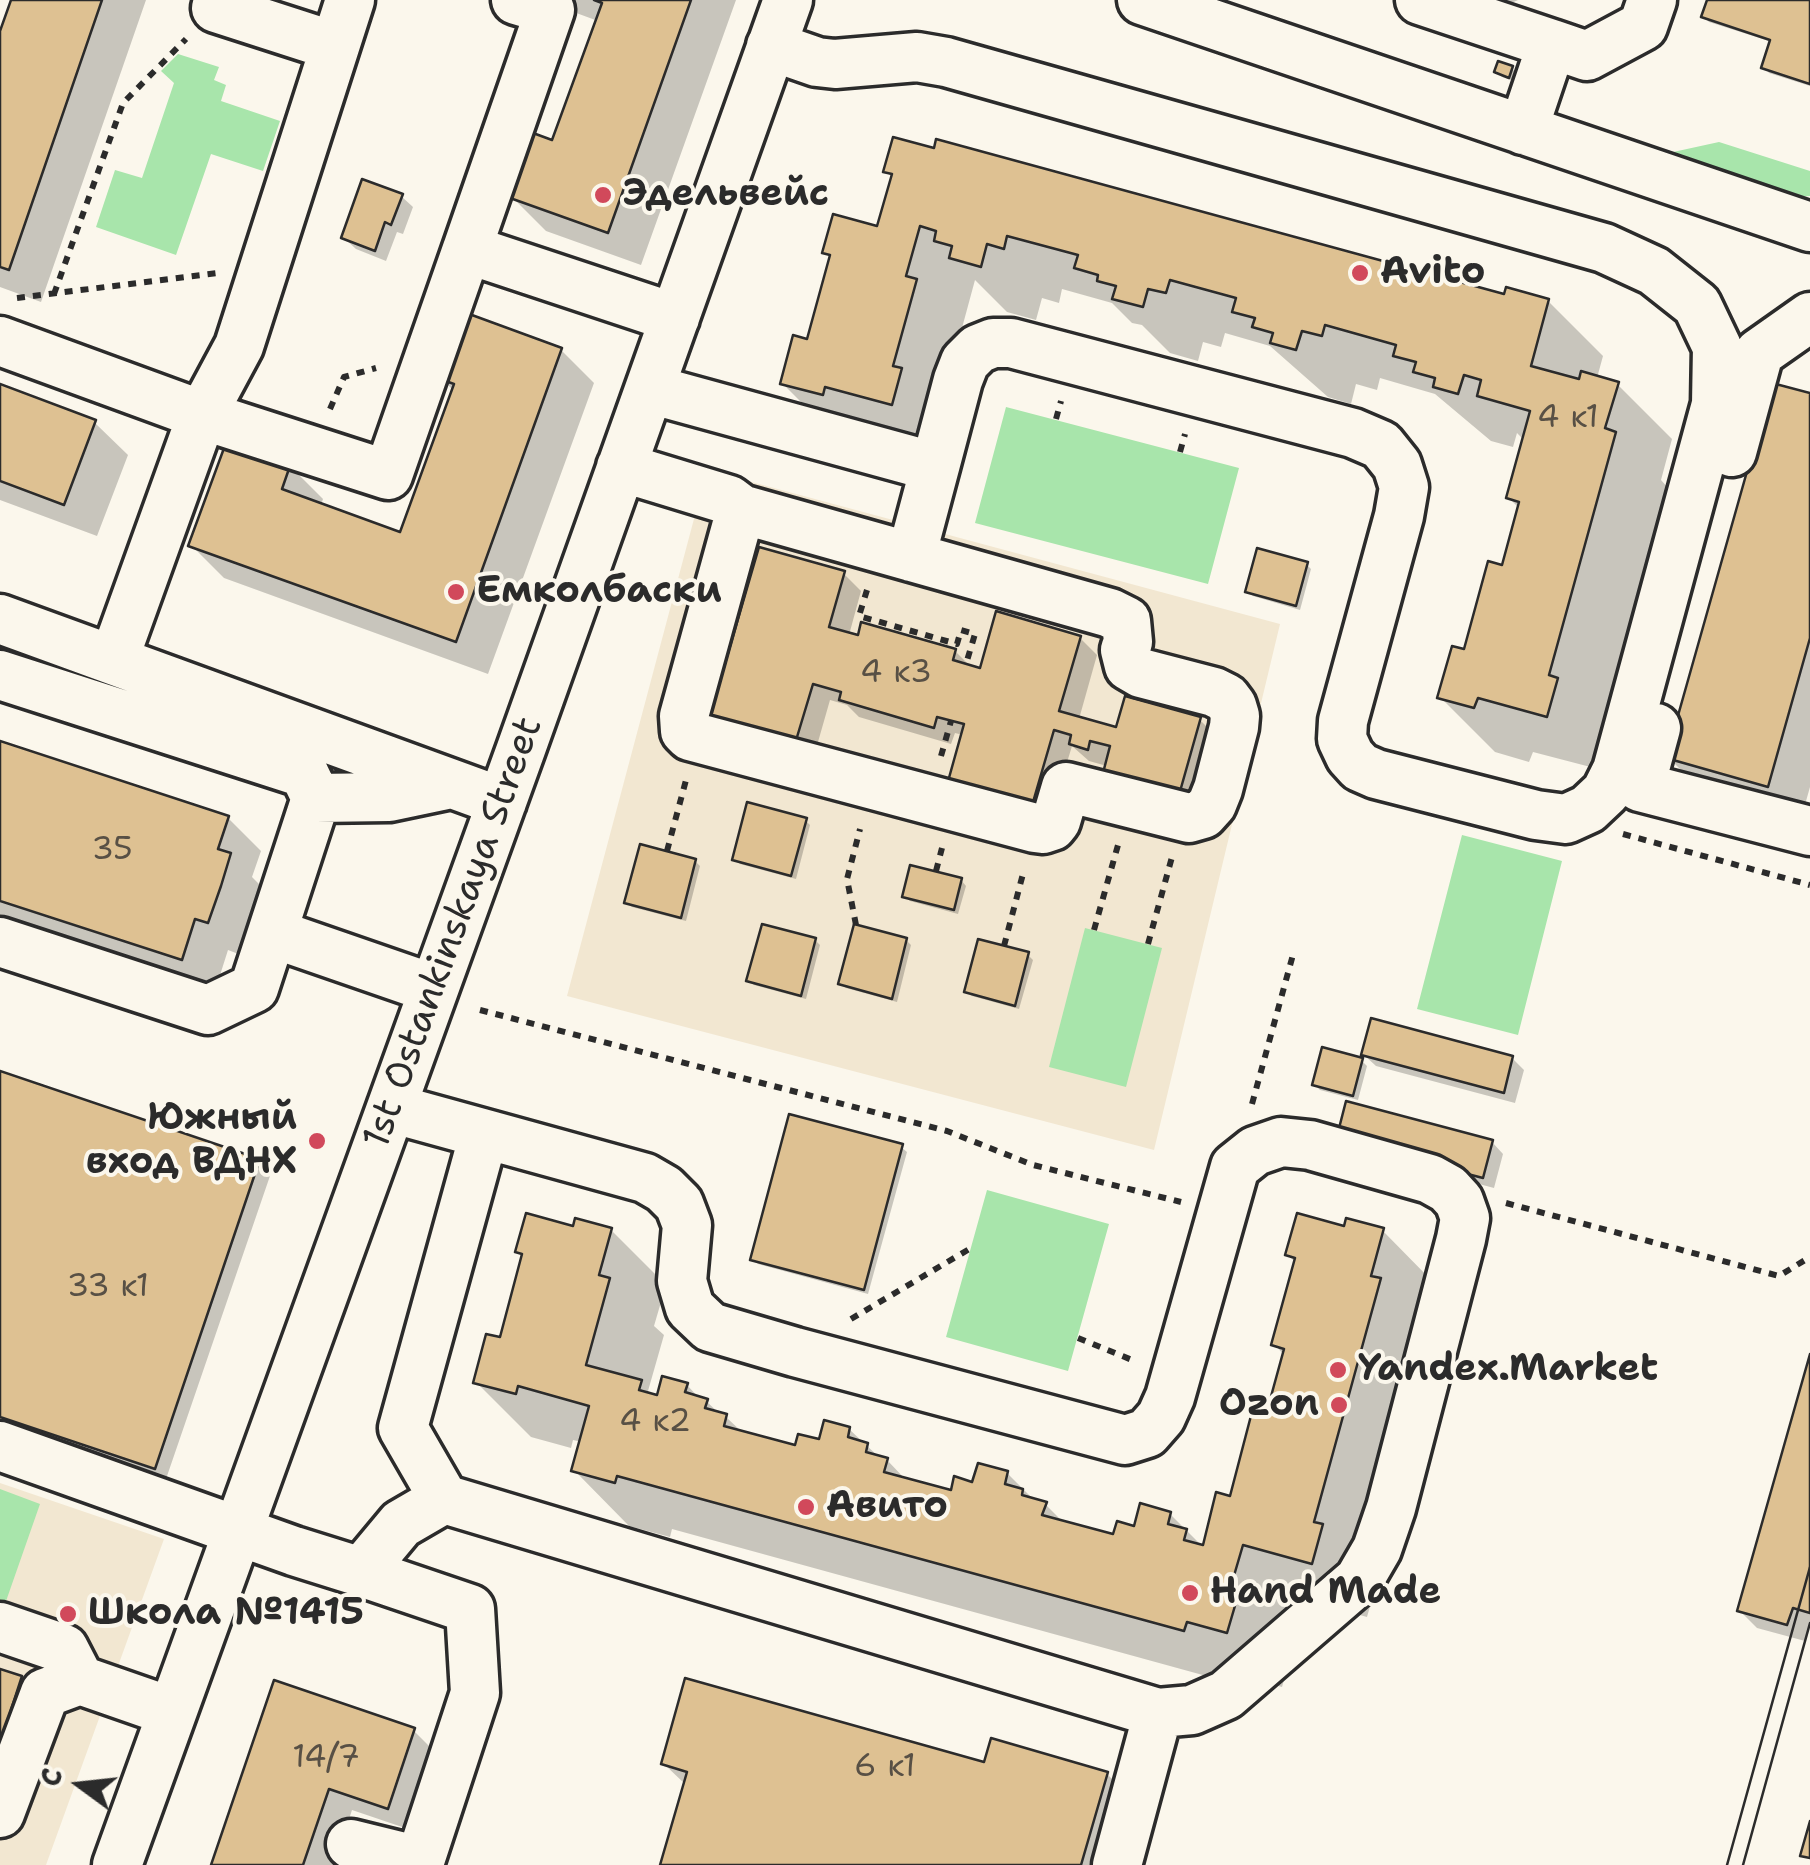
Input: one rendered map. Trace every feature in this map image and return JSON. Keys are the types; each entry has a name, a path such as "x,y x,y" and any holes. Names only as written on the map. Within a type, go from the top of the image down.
{"street":[{"path":"114,660 202,415 239,346 350,0"},
{"path":"0,341 202,415 388,475 550,10 516,0"},
{"name":"1st Ostankinskaya Street","path":"116,1865 788,0"},
{"path":"1142,0 1810,228"},
{"path":"1420,0 1587,56 1643,26 1652,0"},
{"path":"216,8 334,46"},
{"path":"1523,130 1552,44"},
{"path":"772,46 834,64 917,56 1604,248 1654,271 1697,305 1717,347 1716,404 1617,770 1606,792 1588,809 1566,819 1536,816 1376,774 1360,767 1350,756 1342,739 1342,721 1404,487 1397,465 1381,445 1352,433 1041,350 1011,343 994,344 978,349 965,362 911,557"},
{"path":"467,250 675,318"},
{"path":"1810,317 1759,353 1640,787 1810,831"},
{"path":"650,389 935,466"},
{"path":"622,466 729,500 742,509 1110,613 1126,622 1129,666 1141,673 1214,692 1232,706 1234,727 1212,804 1203,814 1183,817 1066,786 1056,821 1052,826 1034,828 696,739 685,731 684,716 742,509"},
{"path":"0,619 502,802"},
{"path":"0,675 304,773 316,798 254,988 208,1010 0,942"},
{"path":"316,798 390,797 453,784"},
{"path":"272,933 434,989"},
{"path":"391,1108 645,1178 664,1189 679,1204 687,1225 682,1281 690,1308 710,1327 1124,1440 1146,1433 1161,1418 1235,1166 1255,1150 1282,1142 1310,1145 1430,1179 1448,1189 1460,1202 1465,1218 1378,1550 1359,1580 1226,1696 1192,1710 1158,1714 444,1500 403,1428 484,1134"},
{"path":"0,1446 470,1609 475,1693 420,1861 351,1844"},
{"path":"361,1572 402,1524 444,1500"},
{"path":"0,1628 64,1649 80,1680"},
{"path":"0,1813 45,1694 80,1680 172,1712"},
{"path":"1118,1865 1158,1714"}],"path":[{"path":"54,294 123,103 216,8"},
{"path":"0,300 264,267"},
{"path":"312,450 344,377 430,354"},
{"path":"885,625 957,644 961,630 974,634 966,664"},
{"path":"946,736 951,720"},
{"path":"667,851 696,739"},
{"path":"856,925 847,879 872,785"},
{"path":"1094,930 1129,804"},
{"path":"1148,944 1183,817"},
{"path":"1566,819 1810,885"},
{"path":"1004,946 1034,828"},
{"path":"1235,1166 1294,951"},
{"path":"480,1010 947,1130 1033,1166 1220,1212"},
{"path":"1460,1202 1484,1197 1779,1276 1810,1257"},
{"path":"795,1352 970,1248"},
{"path":"1078,1338 1175,1377"}],"shaded area":[{"path":"707,470 1280,624 1154,1150 567,996"},
{"name":"Школа №1415","path":"0,1483 164,1539 46,1865 0,1865"}],"green space":[{"path":"178,54 219,67 214,80 226,85 221,101 280,121 263,171 211,154 176,255 96,227 115,170 142,178 174,83 161,71"},
{"path":"1719,142 1810,171 1810,196 1793,197 1664,154"},
{"path":"1006,407 1239,468 1208,584 975,523"},
{"path":"1462,835 1562,861 1518,1035 1417,1009"},
{"path":"1085,928 1162,948 1126,1087 1049,1067"},
{"path":"987,1190 1109,1224 1068,1371 946,1337"},
{"path":"0,1489 40,1504 5,1604 0,1602"}],"building":[{"path":"11,0 102,0 9,270 0,267 0,31"},
{"path":"594,0 691,0 608,233 510,198 533,133 552,140 602,3"},
{"path":"1707,0 1810,0 1810,84 1761,68 1770,40 1701,17"},
{"path":"1498,61 1513,66 1509,78 1494,72"},
{"path":"893,137 934,148 936,139 1504,294 1506,287 1549,299 1531,366 1579,379 1581,371 1619,382 1605,428 1616,432 1549,675 1558,678 1547,717 1478,698 1474,708 1437,698 1452,646 1464,649 1488,561 1502,565 1519,502 1506,498 1530,411 1477,396 1481,380 1464,375 1458,394 1433,387 1435,378 1413,372 1416,362 1393,356 1396,345 1325,325 1322,336 1302,331 1296,350 1270,343 1273,333 1252,327 1255,318 1232,312 1236,298 1170,280 1166,293 1148,289 1143,307 1112,299 1116,286 1097,281 1098,275 1074,268 1078,255 1007,236 1004,249 987,244 981,267 949,258 952,246 934,241 936,231 920,226 906,276 917,279 893,366 902,368 892,405 825,387 823,395 780,384 793,335 807,339 830,255 822,253 833,214 877,226 892,174 883,172"},
{"path":"362,179 403,194 391,225 385,222 375,251 341,238"},
{"path":"461,311 562,348 456,642 188,546 227,440 291,463 282,489 400,532 454,384 437,378"},
{"path":"1772,383 1810,393 1810,638 1768,787 1666,758"},
{"path":"0,384 96,420 64,505 0,481"},
{"path":"759,547 845,571 829,627 858,635 861,622 956,649 953,660 980,668 996,611 1081,636 1059,711 1116,727 1125,696 1201,717 1179,795 1103,773 1110,746 1090,741 1088,750 1069,744 1071,735 1054,730 1031,809 947,785 964,724 937,717 934,728 839,700 841,692 813,684 794,747 708,722"},
{"path":"1257,548 1308,562 1296,606 1245,592"},
{"path":"0,741 229,816 218,849 231,853 221,886 208,923 195,919 182,960 0,901"},
{"path":"747,802 807,818 791,876 732,860"},
{"path":"640,844 696,859 681,918 624,903"},
{"path":"910,865 962,878 954,910 902,897"},
{"path":"762,924 816,938 801,996 746,981"},
{"path":"854,924 907,938 892,999 838,984"},
{"path":"978,939 1029,952 1015,1006 964,992"},
{"path":"1371,1018 1513,1056 1504,1093 1361,1055"},
{"path":"1322,1047 1363,1058 1353,1096 1312,1085"},
{"path":"0,1071 260,1159 155,1469 0,1417"},
{"path":"1346,1101 1493,1140 1483,1178 1336,1140"},
{"path":"789,1114 903,1144 864,1290 750,1260"},
{"path":"526,1213 573,1226 575,1218 612,1228 599,1275 610,1278 586,1365 642,1380 639,1390 657,1395 662,1376 688,1383 685,1392 708,1399 705,1408 727,1414 724,1426 795,1445 798,1434 819,1439 824,1420 850,1427 848,1437 868,1443 866,1452 888,1458 884,1472 951,1490 954,1476 972,1482 978,1463 1008,1471 1005,1484 1023,1489 1022,1495 1047,1502 1042,1515 1113,1534 1117,1521 1134,1526 1140,1503 1171,1512 1168,1524 1187,1529 1184,1540 1203,1545 1216,1492 1230,1496 1253,1408 1267,1411 1284,1349 1271,1345 1295,1258 1285,1255 1297,1213 1344,1226 1346,1218 1384,1228 1371,1276 1381,1278 1314,1522 1323,1524 1312,1564 1243,1545 1228,1596 1237,1599 1227,1633 1187,1622 1184,1631 617,1476 615,1483 571,1471 589,1406 518,1386 516,1394 473,1383 486,1334 500,1337 522,1254 515,1252"},
{"path":"1810,1354 1810,1613 1793,1608 1787,1625 1737,1611"},
{"path":"0,1669 22,1676 0,1744"},
{"path":"685,1678 984,1762 991,1738 1108,1772 1081,1865 660,1865 687,1772 661,1764"},
{"path":"274,1680 415,1728 388,1809 329,1789 303,1865 211,1865"},
{"path":"1810,1821 1810,1858 1800,1856"}],"tram line":[{"path":"1727,1865 1810,1567"},
{"path":"1743,1865 1810,1623"}],"place":[{"name":"Эдельвейс","path":"603,195"},
{"name":"Avito","path":"1360,273"},
{"name":"Емколбаски","path":"456,592"},
{"name":"Южный вход ВДНХ","path":"317,1141"},
{"name":"Yandex.Market","path":"1338,1370"},
{"name":"Ozon","path":"1339,1405"},
{"name":"Авито","path":"806,1507"},
{"name":"Hand Made","path":"1190,1593"},
{"name":"Школа №1415","path":"68,1614"}]}
